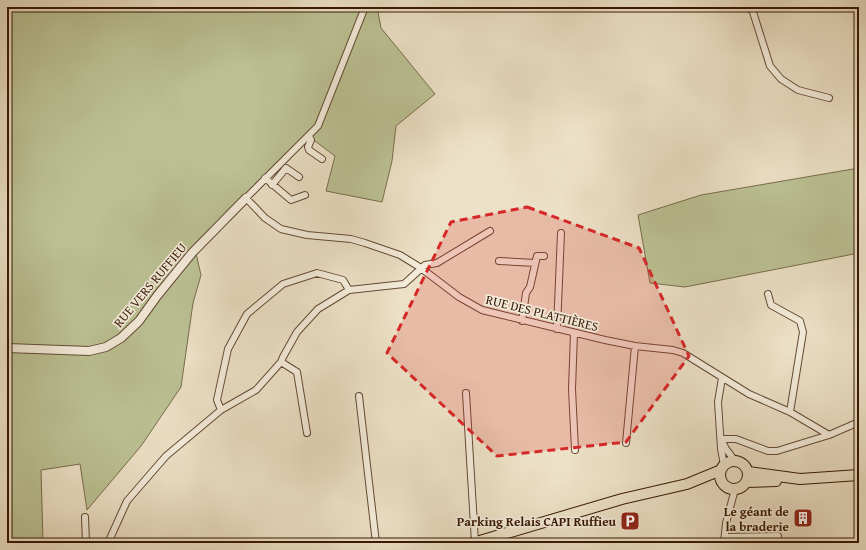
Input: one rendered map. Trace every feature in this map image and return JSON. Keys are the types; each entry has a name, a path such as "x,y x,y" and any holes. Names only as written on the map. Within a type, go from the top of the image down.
{"main road":[{"path":"687,484 729,462 735,461 746,467 747,477 739,488 735,489 725,486 721,482 720,476 722,467"},
{"path":"747,477 800,479 859,475"},
{"path":"474,543 622,499 687,484 721,482"}],"street":[{"path":"246,198 318,126 365,7"},
{"path":"749,7 753,12 770,66 781,79 798,90 830,98"},
{"path":"309,136 311,140 308,147 309,150 322,159"},
{"path":"272,185 286,168 299,177"},
{"path":"265,178 291,200 305,196"},
{"name":"RUE DES PLATTIÈRES","path":"246,198 265,218 281,229 307,235 346,238 400,255 421,268 459,297 482,310 574,333 635,346 673,350 683,353 749,394 790,412 829,435"},
{"name":"RUE VERS RUFFIEU","path":"7,348 89,351 106,347 122,338 139,321 192,253 246,198"},
{"path":"108,543 127,501 166,456 221,410 256,390 281,362 297,332 318,309 349,290 404,284 424,265 437,263 490,231"},
{"path":"557,329 561,233"},
{"path":"522,321 526,293 530,287 537,256 544,256"},
{"path":"499,260 535,263"},
{"path":"221,410 217,400 228,348 247,314 283,284 317,273 343,280 349,290"},
{"path":"768,294 771,305 800,321 804,332 790,412"},
{"path":"574,333 572,389 575,450"},
{"path":"626,443 635,346"},
{"path":"281,362 297,372 307,433"},
{"path":"722,378 718,402 722,467"},
{"path":"466,393 474,543"},
{"path":"359,396 376,543"},
{"path":"721,439 736,439 768,451 777,451 829,435 859,422"},
{"path":"721,439 735,461"},
{"path":"735,489 726,523 725,540 778,536"},
{"path":"85,517 86,543"}],"highlighted area":[{"path":"527,207 639,248 689,356 626,442 497,456 387,353 451,222"}],"green space":[{"path":"7,7 377,7 381,28 435,94 396,126 392,161 382,202 326,191 335,156 311,138 311,134 195,249 201,275 193,303 181,387 141,446 87,510 80,464 41,470 43,541 7,542"},
{"path":"859,168 859,253 685,287 650,283 638,215 701,195"}],"place":[{"name":"Le géant de la braderie","path":"803,518"},
{"name":"Parking Relais CAPI Ruffieu","path":"630,521"}]}
